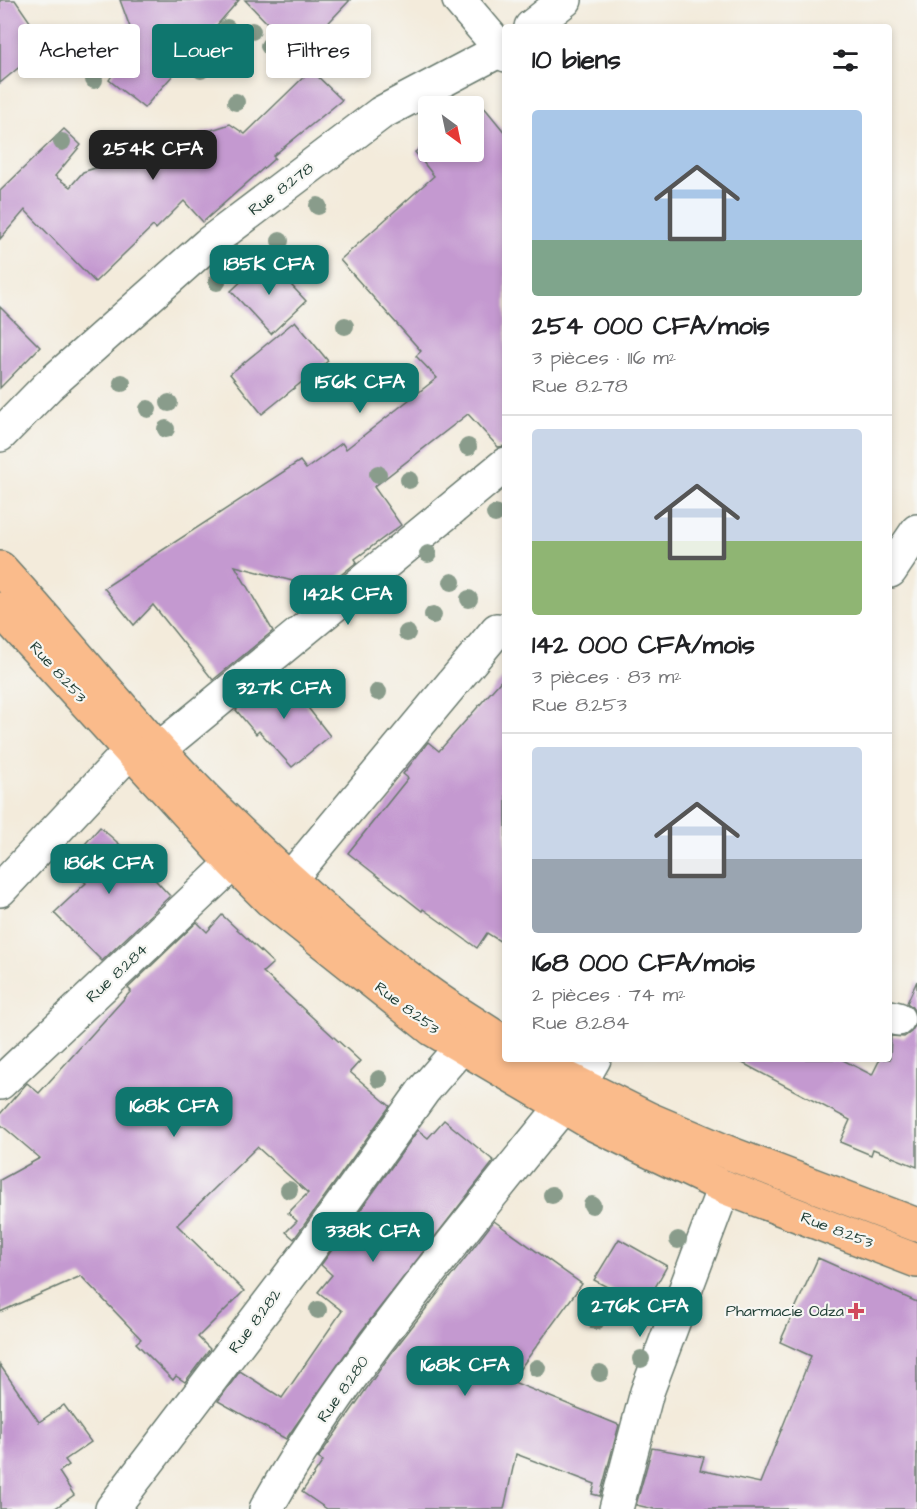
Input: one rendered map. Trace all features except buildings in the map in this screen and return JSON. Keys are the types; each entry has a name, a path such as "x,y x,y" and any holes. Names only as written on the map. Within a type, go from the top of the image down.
{"highway":[{"name":"Rue 8.253","path":"0,568 53,626 144,750 233,863 270,900 432,1029 462,1046 502,1059"},
{"name":"Rue 8.253","path":"0,609 144,750 355,937 424,990 502,1041"},
{"name":"Rue 8.253","path":"512,1062 578,1083"},
{"name":"Rue 8.253","path":"535,1062 649,1119 729,1153 917,1225"},
{"name":"Rue 8.253","path":"578,1083 593,1124 724,1187 917,1261"}],"street":[{"path":"459,0 502,49"},
{"path":"535,24 565,0"},
{"name":"Rue 8.278","path":"0,435 48,386 208,244 381,113 502,52"},
{"path":"0,890 144,750 502,467"},
{"path":"892,568 917,531"},
{"path":"290,879 497,630"},
{"name":"Rue 8.284","path":"0,1083 233,863"},
{"name":"Rue 8.282","path":"112,1509 307,1253 424,1090 462,1046"},
{"name":"Rue 8.280","path":"266,1509 286,1472 356,1367 578,1083"},
{"path":"616,1509 647,1392 724,1187"}],"place":[{"name":"Pharmacie Odza","path":"856,1311"}]}
